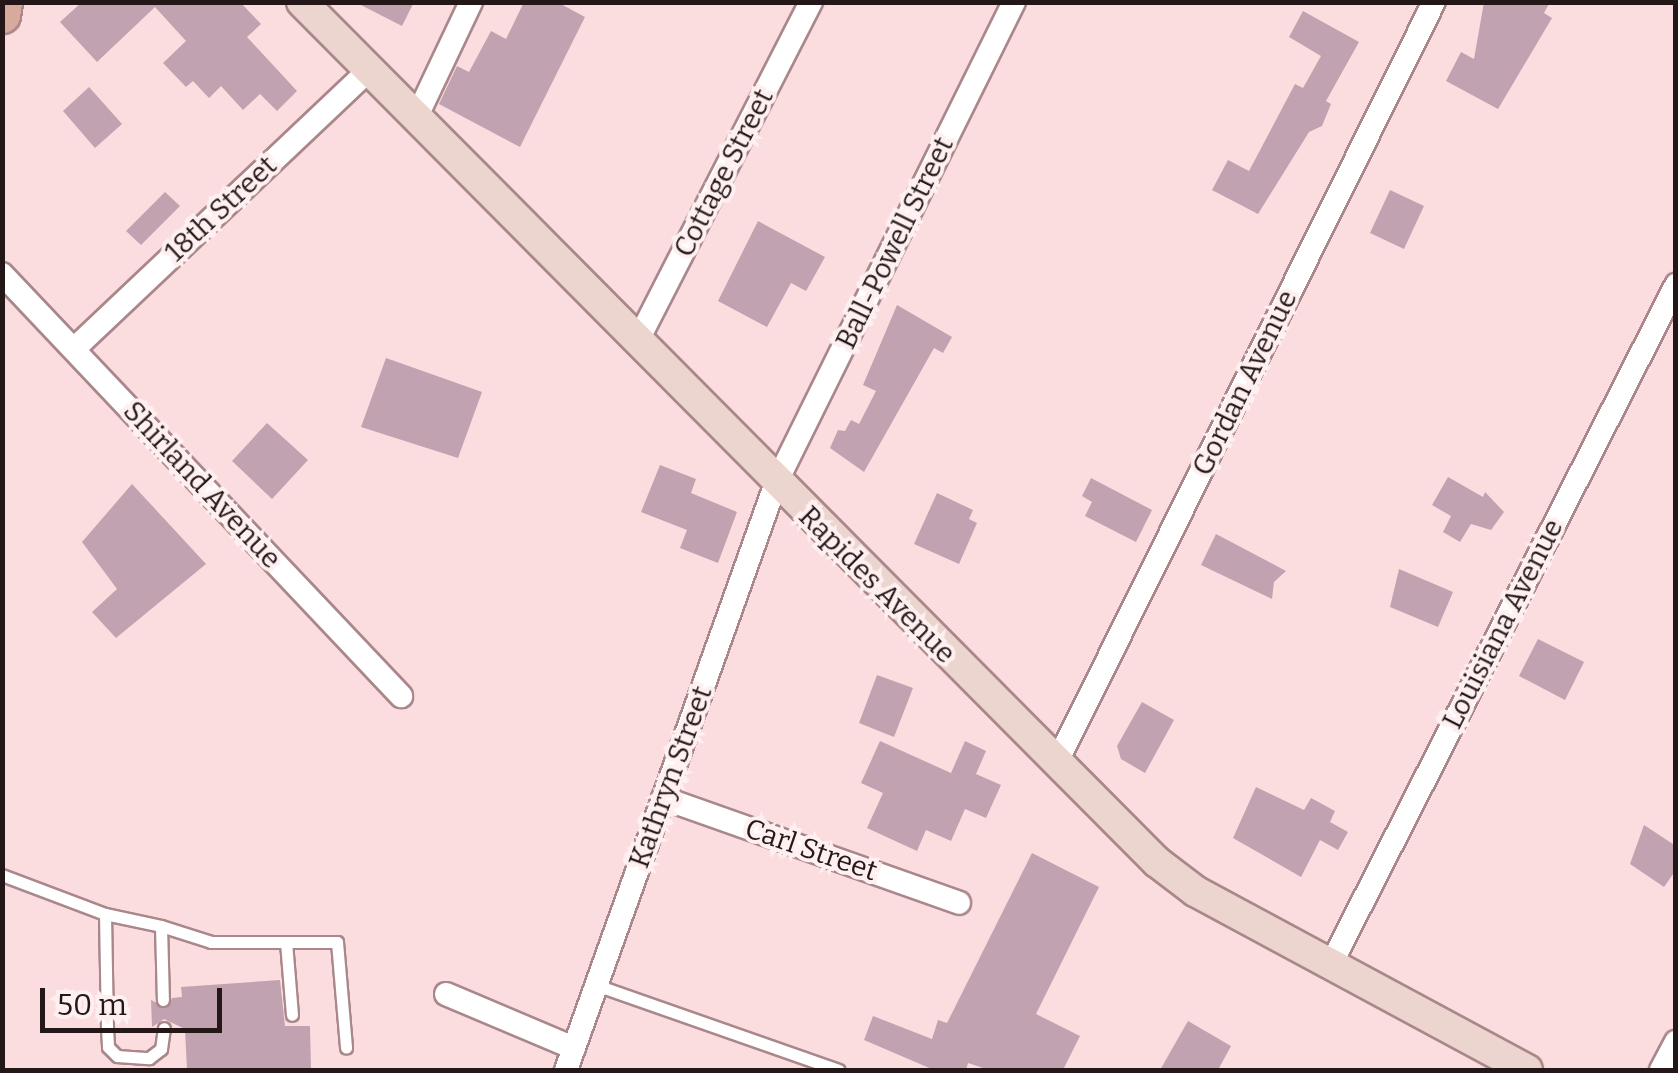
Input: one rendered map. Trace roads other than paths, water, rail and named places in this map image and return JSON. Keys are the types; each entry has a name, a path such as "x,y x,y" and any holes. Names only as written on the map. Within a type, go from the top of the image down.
{"main road":[{"path":"2,16 4,2"},
{"name":"Rapides Avenue","path":"302,2 1056,764 1195,891 1527,1070"}],"street":[{"path":"416,118 470,2"},
{"name":"Cottage Street","path":"636,342 810,2"},
{"name":"Ball-Powell Street","path":"776,484 1014,2"},
{"name":"Gordan Avenue","path":"1056,764 1434,2"},
{"name":"18th Street","path":"74,349 368,70"},
{"name":"Shirland Avenue","path":"2,274 401,696"},
{"name":"Louisiana Avenue","path":"1332,964 1676,285"},
{"name":"Kathryn Street","path":"570,1059 776,484"},
{"name":"Carl Street","path":"663,798 959,903"},
{"path":"446,994 570,1059"},
{"path":"1662,1070 1676,1042"}],"lane":[{"path":"2,874 105,914 211,942 337,942 346,1048"},
{"path":"105,914 108,1047 118,1056 149,1058 161,1048 164,1028"},
{"path":"161,926 163,1000"},
{"path":"286,942 292,1015"},
{"path":"596,985 839,1070"}]}
